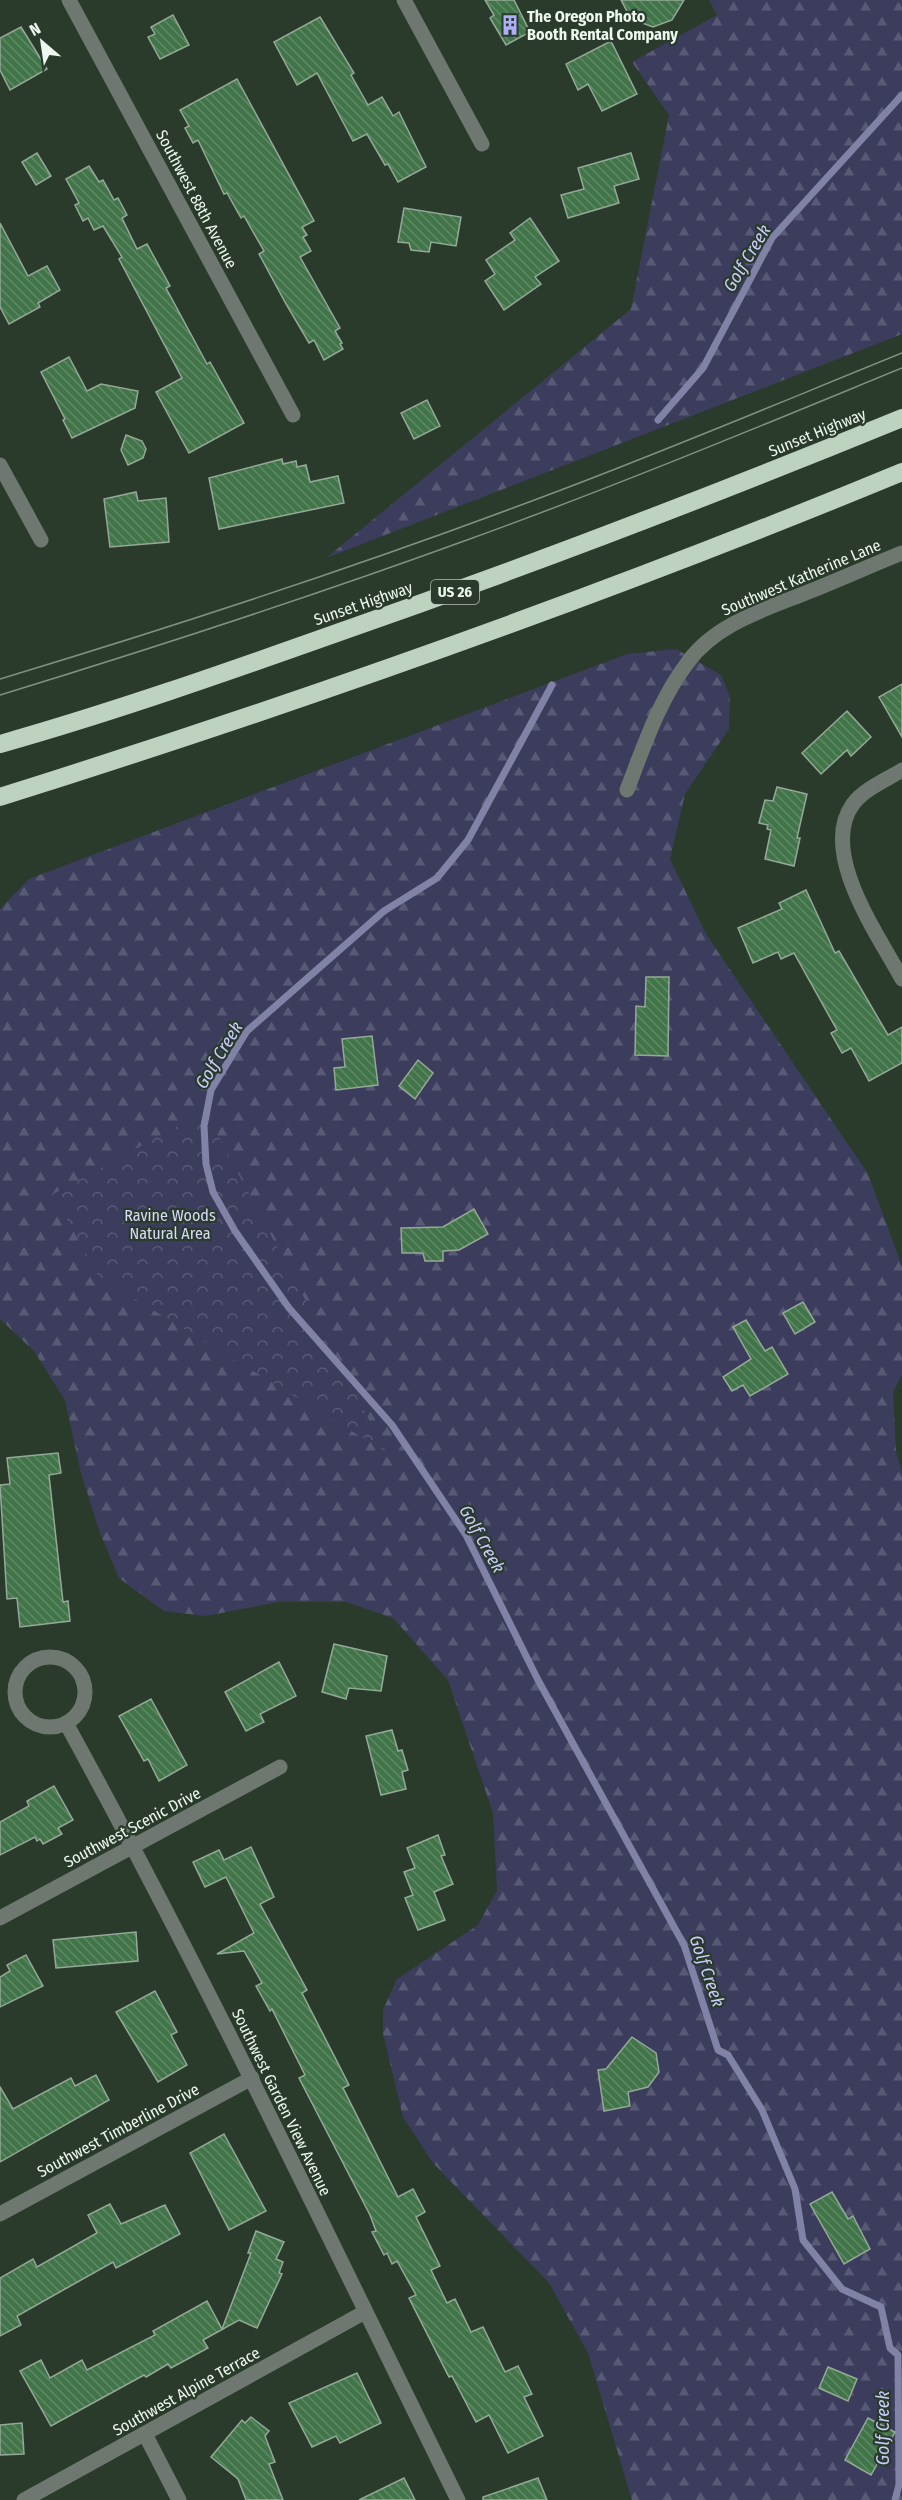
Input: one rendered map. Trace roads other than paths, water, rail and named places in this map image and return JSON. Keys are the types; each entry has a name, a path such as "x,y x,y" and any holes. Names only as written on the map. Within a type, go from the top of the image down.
{"highway":[{"name":"Sunset Highway","path":"0,744 272,656 500,576 714,495 902,418"},
{"path":"0,797 290,702 537,614 805,513 902,472"}],"street":[{"name":"Southwest 88th Avenue","path":"69,0 293,415"},
{"path":"404,0 482,144"},
{"path":"0,465 40,540"},
{"name":"Southwest Katherine Lane","path":"627,790 650,729 671,688 689,660 708,641 742,620 902,554"},
{"path":"902,770 873,787 853,804 844,825 843,850 848,877 902,979"},
{"path":"45,1657 68,1662 83,1679 85,1690 79,1712 66,1723 49,1728 37,1725 8,1701 25,1667 45,1657"},
{"name":"Southwest Garden View Avenue","path":"66,1723 134,1846 252,2078 458,2500"},
{"name":"Southwest Scenic Drive","path":"0,1918 280,1767"},
{"name":"Southwest Timberline Drive","path":"0,2214 252,2078"},
{"name":"Southwest Alpine Terrace","path":"24,2500 365,2312"},
{"path":"145,2434 179,2500"}],"waterway":[{"name":"Golf Creek","path":"658,420 703,368 772,238 902,95"},
{"name":"Golf Creek","path":"552,685 468,840 437,878 384,911 247,1031 211,1090 204,1126 206,1164 213,1192 235,1231 289,1308 392,1425 466,1535 538,1680 684,1945 718,2050 728,2055 762,2110 795,2189 803,2240 842,2289 881,2307 890,2348 898,2355 899,2485 895,2500"}],"tram line":[{"path":"0,679 278,591 485,519 641,459 902,353"},
{"path":"0,695 235,620 467,540 631,478 902,368"}],"place":[{"name":"The Oregon Photo Booth Rental Company","path":"510,25"}],"park label":[{"name":"Ravine Woods Natural Area","path":"170,1224"}]}
